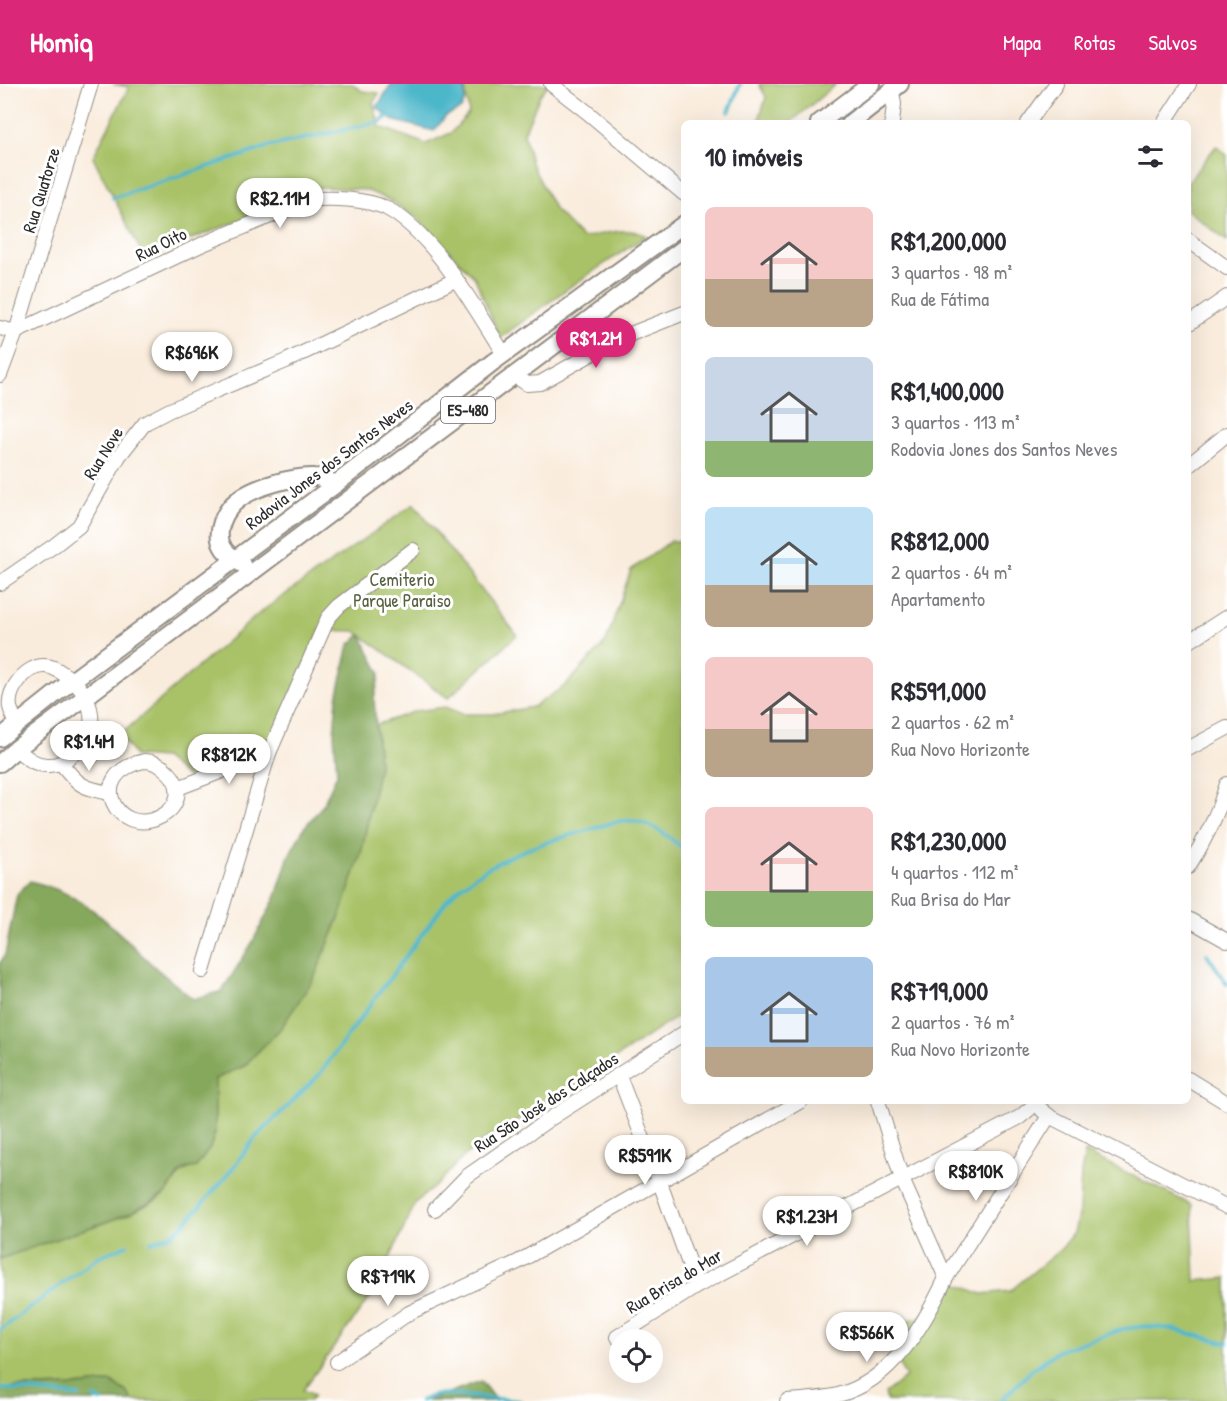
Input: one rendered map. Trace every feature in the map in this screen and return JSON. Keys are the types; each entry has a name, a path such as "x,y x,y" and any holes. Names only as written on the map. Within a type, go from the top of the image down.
{"main road":[{"path":"823,120 871,84"},
{"path":"854,120 896,87"},
{"name":"Rodovia Jones dos Santos Neves","path":"0,738 73,680 336,484 504,354 681,226"},
{"name":"ES-480","path":"0,763 16,748 681,250"},
{"path":"252,572 224,548 221,541 220,529 224,517 239,499 271,485 299,478 315,477 336,484"}],"street":[{"name":"Rua Quatorze","path":"0,375 16,332 91,84"},
{"path":"551,84 681,191"},
{"path":"1030,120 1056,84"},
{"path":"1166,120 1190,84"},
{"path":"892,120 896,87"},
{"name":"Rua Oito","path":"16,332 203,244 309,200 322,198 357,201 384,207 404,219 420,235 455,280 504,354"},
{"path":"1191,242 1227,268"},
{"name":"Rua Nove","path":"0,583 79,526 119,456 145,423 170,410 286,361 455,280"},
{"path":"1191,322 1227,297"},
{"path":"514,375 527,384 540,383 618,339 681,314"},
{"path":"0,328 16,332"},
{"path":"1191,464 1227,434"},
{"path":"203,971 270,753 328,618 339,606 413,550"},
{"path":"1191,640 1227,617"},
{"path":"16,748 32,762 47,765 61,763 77,752 88,739 91,725 87,697 73,680 49,666 40,666 27,673 11,695 10,707 17,724"},
{"path":"1191,747 1227,728"},
{"path":"178,788 270,753"},
{"path":"144,761 158,764 172,777 178,788 177,799 168,813 148,821 133,820 120,813 110,793 110,786 120,774 136,763 144,761"},
{"path":"61,763 82,786 110,793"},
{"path":"1191,862 1224,809 1227,784"},
{"path":"1191,922 1227,940"},
{"name":"Rua São José dos Calçados","path":"435,1209 466,1177 548,1120 681,1035"},
{"path":"619,1076 697,1286"},
{"path":"1191,1081 1227,1103"},
{"path":"337,1362 409,1313 518,1262 796,1104"},
{"path":"879,1104 902,1179 946,1278"},
{"name":"Rua Brisa do Mar","path":"630,1329 697,1286 1020,1117 1036,1104"},
{"path":"1038,1104 1049,1116 1227,1208"},
{"path":"787,1401 838,1395 853,1389 876,1376 906,1345 1049,1116"}],"green space":[{"path":"113,84 353,84 362,91 379,93 373,103 380,127 426,144 451,133 469,113 464,84 549,84 540,95 524,133 531,163 555,210 582,238 623,231 632,231 646,236 500,338 475,278 419,220 391,201 366,190 321,187 144,257 93,157 129,87"},
{"path":"759,84 836,84 794,120 759,120 766,97"},
{"path":"1216,146 1227,155 1227,241 1191,213 1191,178"},
{"name":"Cemiterio Parque Paraiso","path":"414,504 517,635 448,698 355,631 320,630 271,746 189,779 164,758 135,756 120,735 262,611"},
{"path":"671,541 681,541 681,1014 548,1103 484,1140 416,1202 386,1262 388,1272 303,1390 314,1395 310,1401 133,1401 127,1392 111,1382 75,1386 0,1388 0,1259 31,1245 114,1220 149,1204 163,1195 181,1174 196,1167 210,1148 215,1133 215,1079 244,1066 313,980 342,911 362,849 379,766 376,725 416,711 445,707 462,714 493,714 533,707 566,685 606,642 631,570"},
{"path":"361,635 380,673 374,699 379,766 362,849 342,911 313,980 281,1028 244,1066 215,1079 215,1133 210,1148 196,1167 185,1169 165,1194 131,1213 0,1259 0,963 5,955 17,894 30,881 69,895 100,916 193,999 222,991 251,945 276,896 289,855 304,828 323,805 337,774 334,734 337,698 349,645"},
{"path":"1085,1152 1192,1205 1195,1281 1227,1278 1227,1401 887,1401 885,1393 906,1377 892,1351 886,1328 929,1314 946,1280 982,1294 1010,1291 1061,1249 1074,1233 1079,1212"},
{"path":"481,1381 496,1401 426,1401"},
{"path":"111,1382 127,1392 133,1401 0,1401 0,1388 75,1386"}],"water":[{"path":"391,84 465,84 465,100 461,109 446,116 434,131 392,120 377,107"}],"waterway":[{"path":"729,112 740,84"},
{"path":"113,198 271,146 380,122 390,114"},
{"path":"151,1242 173,1234 186,1222 226,1177 256,1137 319,1075 447,900 478,874 534,847 616,822 633,821 649,825 681,847"},
{"path":"1207,954 1227,984"},
{"path":"0,1330 98,1257 127,1245"},
{"path":"1000,1401 1034,1368 1058,1351 1123,1329 1145,1326 1172,1329 1227,1343"},
{"path":"0,1388 79,1396"},
{"path":"420,1401 444,1394 520,1401"},
{"path":"95,1398 101,1401"}]}
